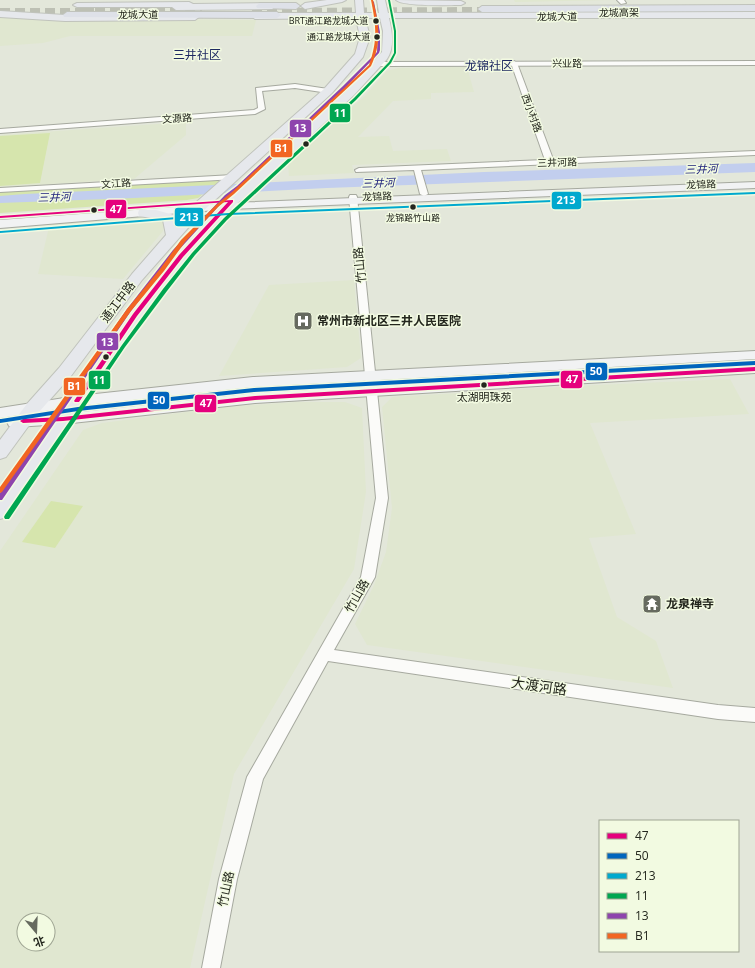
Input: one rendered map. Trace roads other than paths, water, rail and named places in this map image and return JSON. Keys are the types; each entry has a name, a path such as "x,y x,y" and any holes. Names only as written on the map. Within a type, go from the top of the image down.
{"highway":[{"path":"513,3 755,6"},
{"path":"138,5 300,6"},
{"name":"龙城高架","path":"474,6 755,6"},
{"name":"龙城高架","path":"474,6 755,13"},
{"path":"68,9 277,16"},
{"path":"500,16 755,13"}],"main road":[{"path":"300,6 342,0"},
{"path":"400,0 474,6"},
{"name":"龙城大道","path":"68,9 300,6 360,7 381,3 474,6 513,3 622,1 755,6"},
{"path":"381,3 388,41"},
{"path":"0,6 20,6"},
{"path":"230,179 328,91 360,55 364,33 360,7 303,16"},
{"name":"龙城大道","path":"360,7 383,16 500,16"},
{"path":"0,14 65,18 217,18 303,16 342,20 356,25 364,33"},
{"path":"378,64 386,52 388,41 394,26 417,19 448,16"},
{"name":"通江中路","path":"0,512 135,315 182,256 234,200 256,181 378,64"},
{"name":"通江中路","path":"0,453 28,415 66,372 137,277 176,232 230,179"},
{"name":"龙锦路","path":"353,199 423,190 755,183"},
{"name":"龙锦路","path":"0,217 234,200 353,199 755,183"},
{"name":"龙锦路","path":"0,224 144,213 205,202"},
{"path":"144,213 156,214 169,218 176,232"},
{"path":"0,424 77,401 253,382 755,355"},
{"path":"0,413 63,419 255,398 755,369"}],"street":[{"name":"兴业路","path":"378,64 755,63"},
{"name":"西小村路","path":"514,64 550,162"},
{"name":"文源路","path":"0,131 255,112 262,109 258,89 295,86 328,91"},
{"name":"三井河路","path":"359,170 417,170 550,162 755,154"},
{"path":"417,170 423,190"},
{"name":"文江路","path":"0,190 230,179"},
{"name":"竹山路","path":"211,968 228,879 255,777 368,577 382,498 353,199"},
{"name":"大渡河路","path":"324,654 710,711 755,715"}],"water":[{"name":"三井河","path":"755,163 755,172 327,188 0,203 0,196 25,194 484,172"}],"tunnel":[{"path":"80,9 202,9"},
{"path":"252,13 483,12"},
{"path":"0,13 94,13"}],"place":[{"name":"BRT通江路龙城大道","path":"376,21"},
{"name":"通江路龙城大道","path":"377,37"},
{"name":"龙锦路竹山路","path":"413,207"},
{"name":"常州市新北区三井人民医院","path":"303,321"},
{"name":"太湖明珠苑","path":"484,385"},
{"name":"龙泉禅寺","path":"652,604"}],"district":[{"name":"三井社区","path":"197,55"},
{"name":"龙锦社区","path":"489,66"}]}
